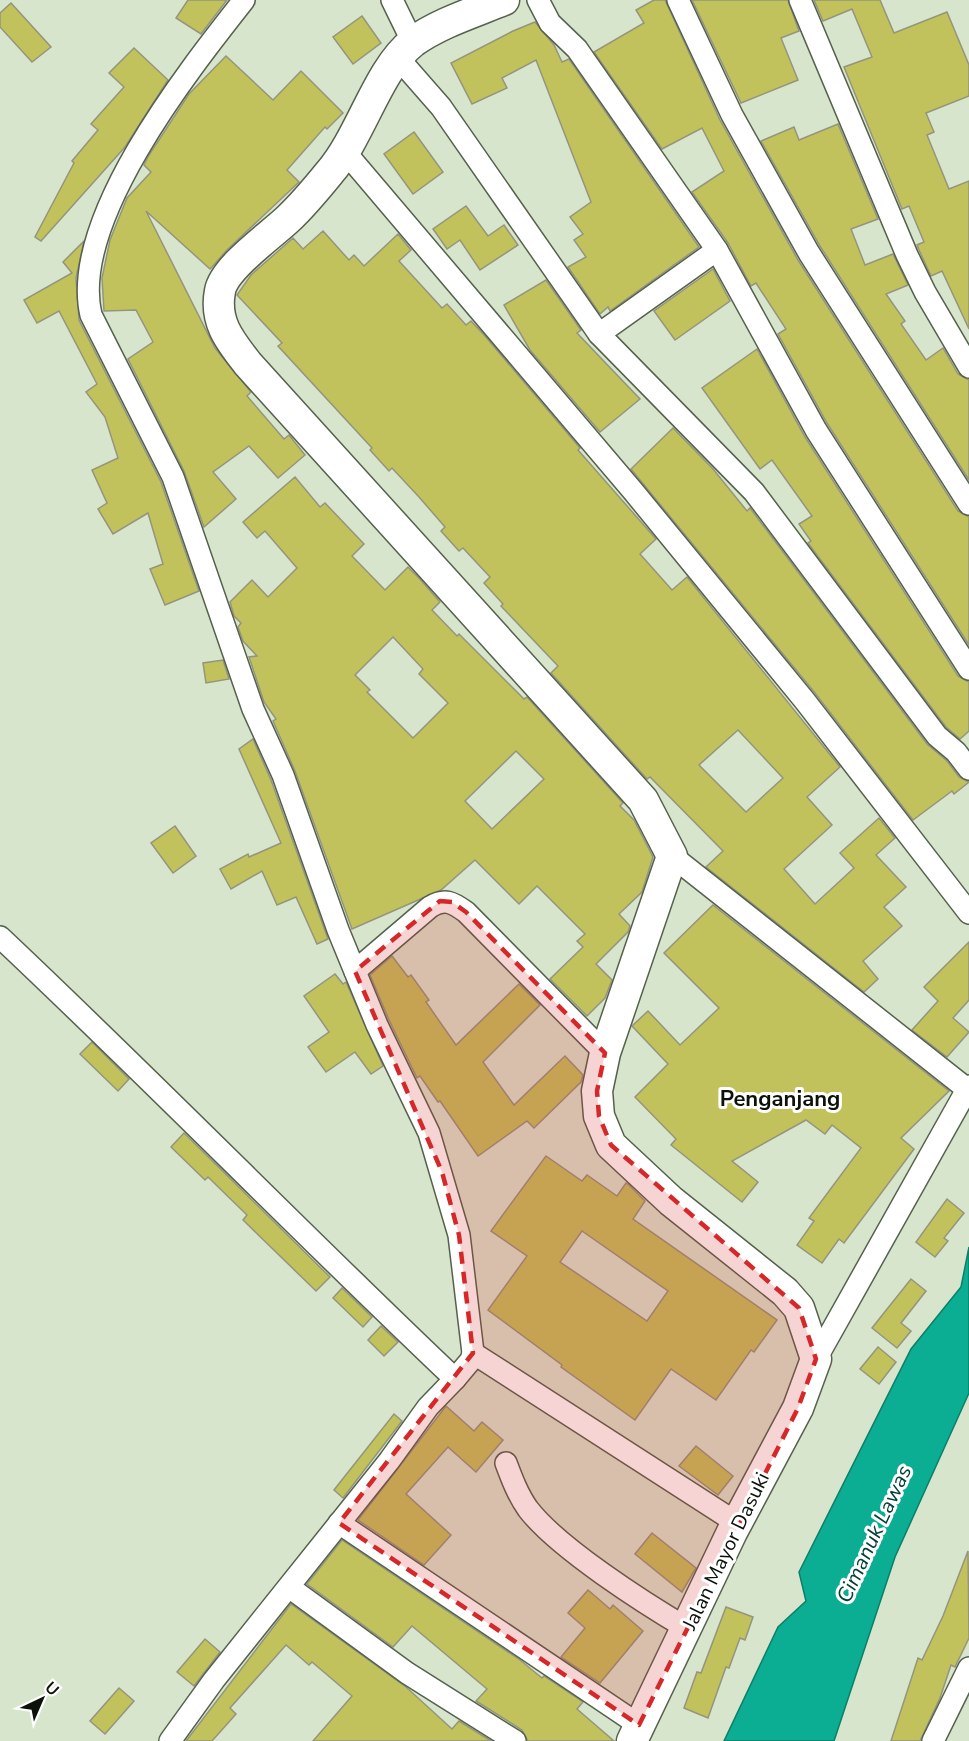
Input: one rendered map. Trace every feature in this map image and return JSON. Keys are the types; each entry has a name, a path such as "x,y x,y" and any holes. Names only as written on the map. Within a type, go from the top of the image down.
{"street":[{"path":"170,1741 214,1680 428,1407 465,1366 459,1235 429,1133 377,1025 330,910 283,776 254,709 173,477 91,315 88,302 89,269 102,226 123,180 155,123 200,56 244,0"},
{"path":"392,0 406,51 441,107 599,334 754,492 929,726 969,769"},
{"path":"504,0 406,51 378,90 346,153 289,218 232,270 220,288 218,307 221,324 228,338 248,364 643,800 657,822 672,856 968,1087 816,1359"},
{"path":"538,0 550,23 577,49 717,250 816,430 969,669"},
{"path":"678,0 732,115 809,253 969,504"},
{"path":"800,0 925,292 969,367"},
{"path":"346,153 633,491 804,701 969,913"},
{"path":"599,334 717,250"},
{"path":"672,856 605,1053 597,1091 599,1116 611,1145 671,1201 785,1292 799,1308 816,1359"},
{"path":"356,971 430,907 440,901 452,902 466,912 605,1053"},
{"path":"0,937 183,1113 317,1248 465,1366 734,1528"},
{"name":"Jalan Mayor Dasuki","path":"636,1733 688,1629 734,1528 798,1408 816,1359"},
{"path":"506,1463 515,1487 529,1510 569,1548 688,1629"},
{"path":"339,1523 636,1733"},
{"path":"289,1587 407,1673 515,1741"},
{"path":"933,1741 966,1679"}],"highlighted area":[{"path":"440,901 452,902 466,912 605,1053 597,1091 599,1116 611,1145 799,1308 816,1359 798,1408 639,1725 339,1523 473,1353 459,1235 442,1172 355,971"}],"water":[{"name":"Cimanuk Lawas","path":"969,1247 969,1393 895,1557 834,1741 724,1741 778,1627 806,1601 799,1572 911,1349 961,1287"}],"building":[{"path":"188,0 227,0 201,34 176,18"},
{"path":"654,0 665,0 720,120 798,260 958,511 969,517 969,645 827,423 778,334 786,329 756,283 751,286 728,243 692,192 724,171 702,128 662,149 594,52 644,23 636,10"},
{"path":"692,0 788,0 799,31 781,38 798,80 741,103"},
{"path":"814,0 880,0 894,33 947,12 969,65 969,96 926,113 934,132 927,135 949,189 969,181 969,329 942,271 931,276 917,245 924,242 909,206 902,209 844,67 872,57 852,9 823,21"},
{"path":"11,3 51,47 32,62 0,27 0,13"},
{"path":"362,16 381,43 353,64 333,37"},
{"path":"535,22 554,45 562,62 569,59 699,247 610,311 608,307 600,314 568,267 586,257 574,240 583,234 570,217 591,202 536,60 502,78 507,88 472,104 451,63"},
{"path":"134,48 168,80 125,147 41,241 35,237 74,163 72,161 98,130 91,124 124,87 109,73"},
{"path":"226,56 273,100 301,71 343,113 327,129 325,127 287,170 299,182 210,269 146,211 215,348 251,392 247,396 284,439 289,435 305,455 278,478 249,446 213,472 236,499 204,527 184,471 128,359 153,342 136,310 104,311 102,278 110,240 127,198 151,172 144,165 149,155 189,94"},
{"path":"838,124 878,219 851,229 865,265 893,254 908,285 886,294 905,321 901,324 926,360 943,348 958,374 969,380 969,480 820,246 761,141 794,127 799,140"},
{"path":"414,132 443,172 413,194 384,154"},
{"path":"466,206 488,236 504,225 518,245 480,270 460,240 447,249 433,229"},
{"path":"323,231 349,260 354,255 364,266 398,234 411,250 399,261 442,308 447,304 466,325 471,321 485,336 580,448 578,450 656,539 640,554 672,590 687,577 840,767 807,797 832,825 784,869 815,904 854,868 840,853 879,818 895,838 876,855 906,887 884,907 902,926 863,961 878,979 864,992 706,867 723,851 650,777 647,779 551,673 558,666 501,606 503,604 484,583 490,577 463,548 459,551 441,531 445,527 392,468 389,471 370,450 372,448 278,346 282,343 237,295 251,275 293,238 303,249","holes":["738,730 783,778 746,812 699,765"]},
{"path":"84,241 76,278 79,320 161,482 199,591 165,605 150,569 163,564 148,513 113,534 98,509 107,503 92,470 118,458 105,417 86,392 97,384 59,311 37,323 24,300 72,273 63,262"},
{"path":"713,269 730,301 675,340 654,311"},
{"path":"546,280 581,330 577,333 640,399 600,432 530,350 504,305"},
{"path":"757,349 805,437 958,676 969,682 969,731 960,739 946,727 808,543 811,541 799,524 812,516 772,460 760,469 702,388"},
{"path":"673,428 713,469 747,511 750,508 927,744 947,761 959,777 969,782 954,794 952,791 913,820 815,693 631,469"},
{"path":"295,477 320,507 325,503 364,544 352,556 385,590 408,567 440,602 432,610 524,699 527,697 623,803 620,806 634,820 653,857 642,892 619,914 630,926 628,932 596,964 612,980 605,998 587,1016 550,979 583,947 577,941 585,934 537,886 519,904 475,860 441,890 352,929 295,771 273,721 276,719 264,702 249,657 257,656 243,641 238,627 241,623 234,616 230,602 252,580 268,597 297,568 265,531 257,538 243,522","holes":["393,637 423,669 419,674 448,703 413,738 367,692 370,690 355,675","516,751 544,779 492,829 465,801"]},
{"path":"223,660 229,679 206,683 203,663"},
{"path":"253,739 271,780 328,939 317,944 296,897 277,905 262,871 231,889 220,869 248,854 249,857 281,843 239,749"},
{"path":"175,826 196,856 173,873 151,843"},
{"path":"713,905 949,1091 901,1138 914,1149 844,1243 839,1239 822,1263 797,1245 814,1221 809,1218 861,1148 832,1125 825,1134 806,1120 732,1161 758,1182 742,1202 671,1145 676,1139 635,1097 668,1064 632,1026 648,1011 680,1045 719,1008 664,953"},
{"path":"969,942 969,1000 953,1018 969,1032 947,1057 912,1030 938,1001 924,987"},
{"path":"392,956 408,977 411,975 429,1000 426,1002 456,1045 519,984 540,1005 483,1062 514,1105 565,1056 583,1075 581,1082 534,1128 527,1121 478,1156 440,1101 438,1102 420,1076 417,1078 389,1020 370,975"},
{"path":"335,974 343,984 346,982 383,1066 371,1074 355,1052 326,1072 308,1047 329,1032 304,996"},
{"path":"92,1042 129,1079 118,1091 80,1054"},
{"path":"184,1133 330,1277 316,1291 243,1220 247,1215 208,1177 205,1180 171,1147"},
{"path":"546,1156 582,1181 587,1175 617,1196 626,1183 629,1185 645,1201 633,1219 777,1320 754,1352 751,1350 716,1400 671,1369 635,1420 561,1367 562,1365 488,1310 527,1256 491,1231","holes":["582,1231 668,1291 647,1321 560,1262"]},
{"path":"947,1199 964,1213 944,1238 948,1241 935,1257 916,1242"},
{"path":"911,1279 926,1291 901,1323 911,1331 897,1348 872,1328"},
{"path":"342,1288 372,1317 363,1327 333,1298"},
{"path":"381,1326 398,1342 384,1356 368,1340"},
{"path":"878,1347 896,1362 879,1384 860,1369"},
{"path":"446,1406 474,1431 482,1422 503,1440 476,1472 448,1447 406,1494 451,1535 424,1565 358,1520"},
{"path":"394,1414 402,1421 343,1498 334,1490"},
{"path":"696,1446 733,1476 718,1495 679,1466"},
{"path":"652,1533 696,1568 682,1592 635,1554"},
{"path":"342,1540 520,1660 542,1678 544,1676 583,1702 577,1709 614,1741 528,1741 522,1730 476,1701 487,1689 412,1626 393,1647 307,1584"},
{"path":"968,1551 969,1638 955,1667 951,1665 940,1698 920,1741 891,1741 918,1658 922,1660 943,1616"},
{"path":"588,1590 610,1609 613,1605 643,1631 600,1683 561,1657 585,1628 568,1613"},
{"path":"291,1604 406,1687 452,1729 459,1721 491,1741 313,1741 352,1696 312,1662 309,1665 286,1645 230,1708 236,1714 212,1741 186,1741"},
{"path":"726,1607 753,1617 745,1640 740,1638 729,1668 726,1667 708,1718 684,1708 697,1672 701,1673"},
{"path":"205,1639 220,1652 194,1686 177,1672"},
{"path":"119,1688 134,1701 105,1734 90,1721"}],"district":[{"name":"Penganjang","path":"780,1099"}]}
